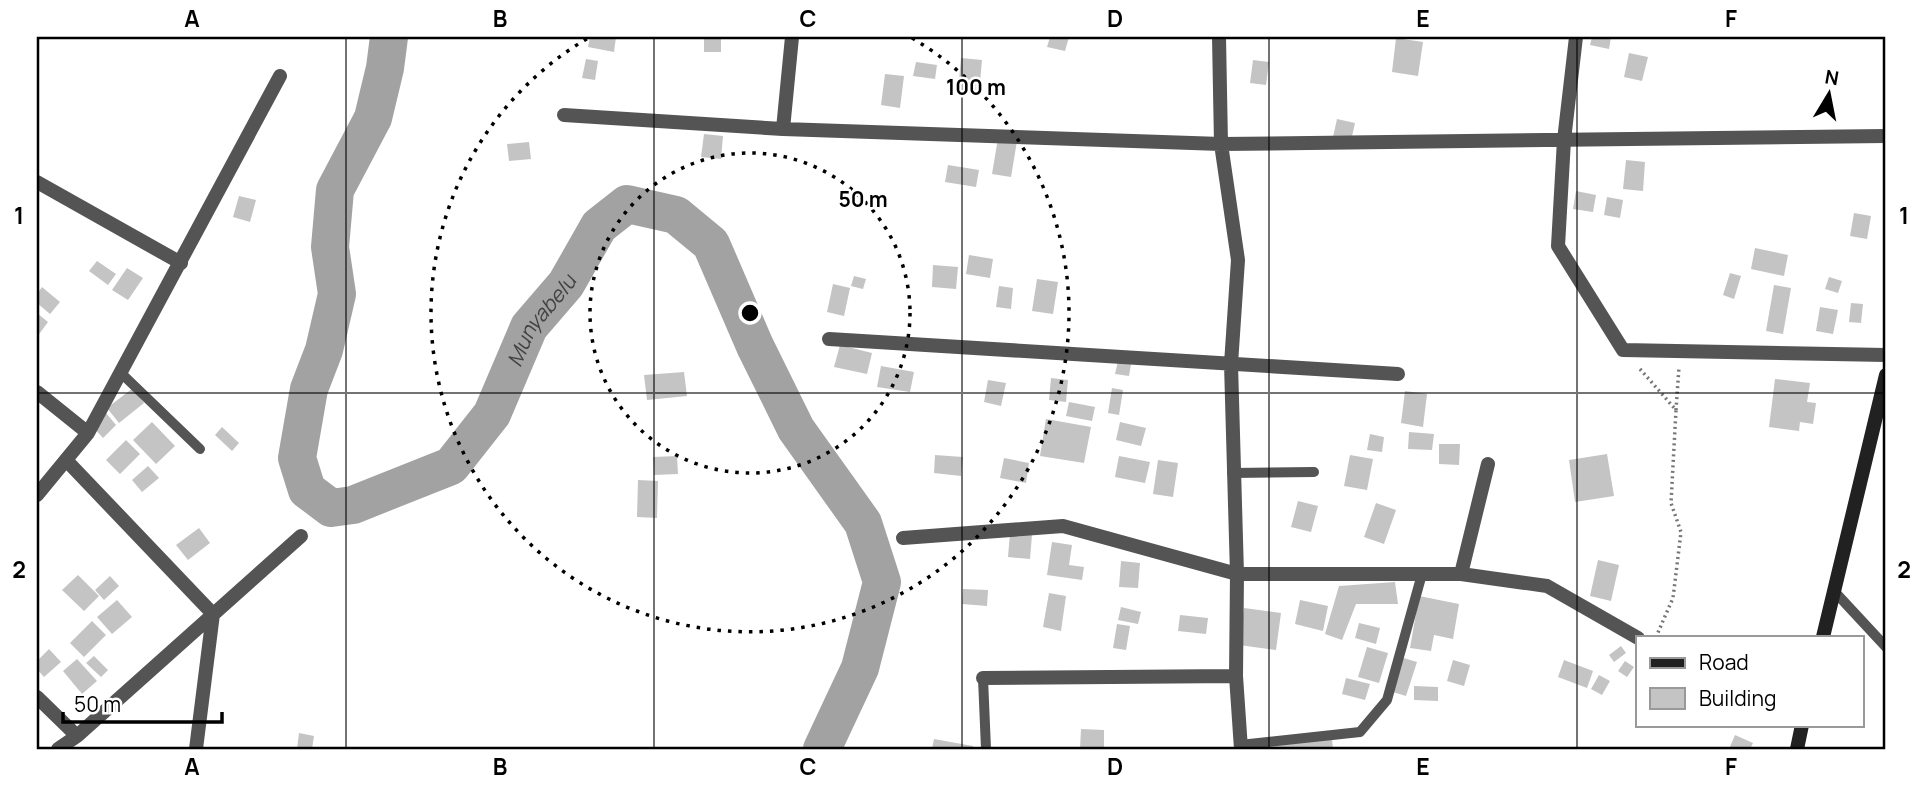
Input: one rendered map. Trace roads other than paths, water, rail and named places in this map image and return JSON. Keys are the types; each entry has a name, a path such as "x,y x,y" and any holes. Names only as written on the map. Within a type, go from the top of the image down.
{"street":[{"path":"783,129 792,37"},
{"path":"1219,37 1220,144 1238,260 1231,364 1237,574 1236,676 1241,747"},
{"path":"1576,37 1564,140 1558,246 1623,350 1886,355"},
{"path":"37,495 88,433 280,76"},
{"path":"564,115 783,129 1220,144 1886,136"},
{"path":"37,182 181,263"},
{"path":"829,339 1398,374"},
{"path":"1823,636 1886,375"},
{"path":"37,392 88,433"},
{"path":"67,461 213,614"},
{"path":"1461,574 1488,464"},
{"path":"904,538 1063,526 1237,574 1461,574 1547,586 1636,637"},
{"path":"58,749 77,736 301,536"},
{"path":"196,749 213,614"},
{"path":"983,678 1236,676"},
{"path":"37,696 77,736"},
{"path":"1797,727 1797,749"}],"lane":[{"path":"122,374 200,449"},
{"path":"1232,472 1314,472"},
{"path":"1241,747 1360,732 1387,700 1422,574"},
{"path":"1834,591 1886,647"},
{"path":"983,678 986,749"}],"waterway":[{"name":"Munyabelu","path":"389,37 373,118 335,190 330,247 337,294 324,350 309,389 297,458 307,490 331,508 353,505 451,466 492,414 529,327 566,284 599,226 627,204 676,215 711,244 755,346 796,429 863,523 882,582 860,668 822,749"}]}
